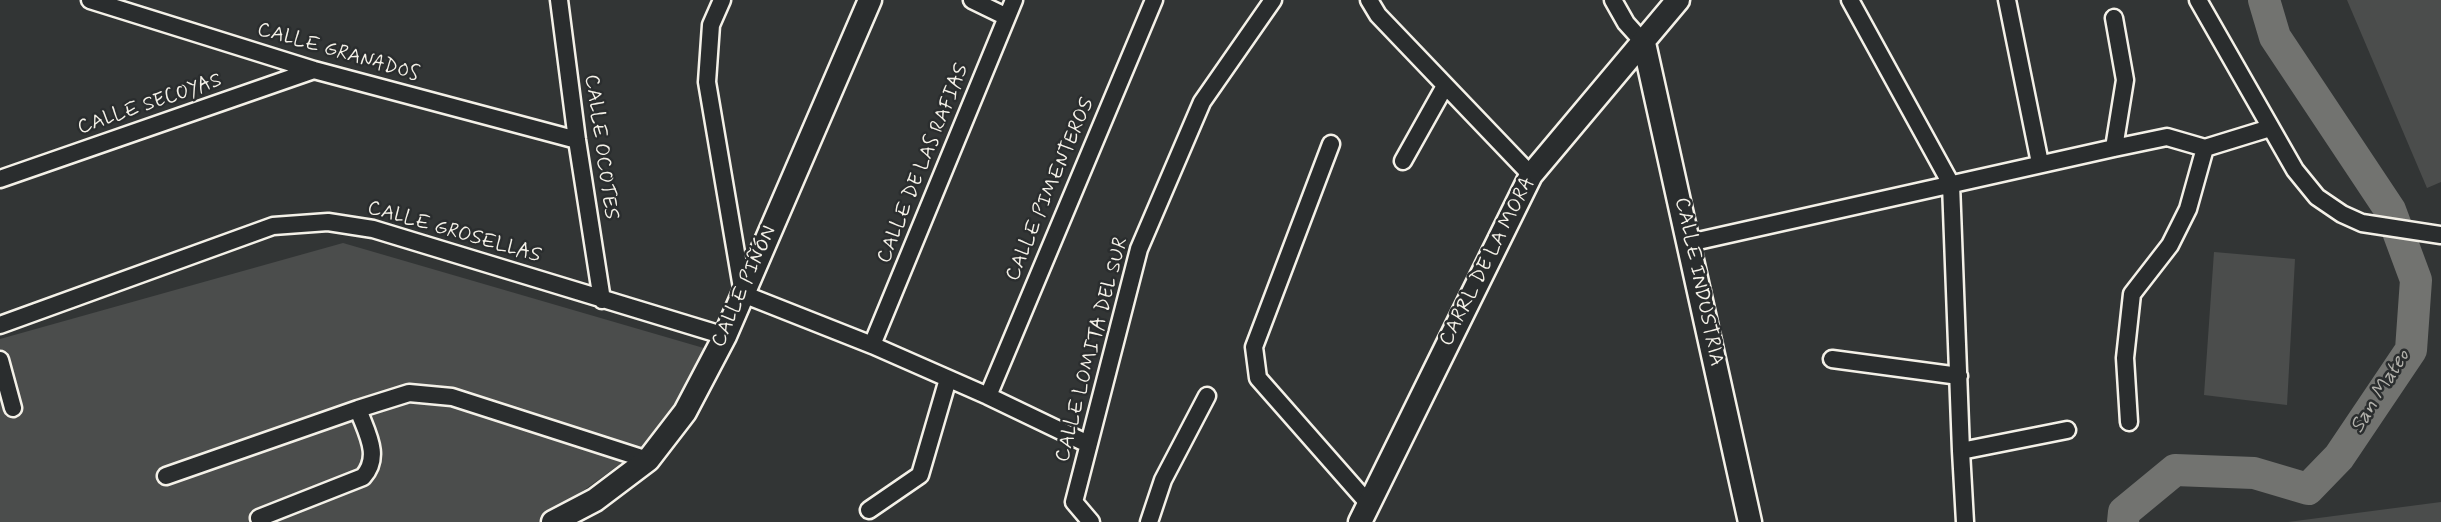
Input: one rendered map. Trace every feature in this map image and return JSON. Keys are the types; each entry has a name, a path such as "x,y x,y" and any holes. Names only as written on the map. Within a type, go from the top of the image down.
{"street":[{"name":"CALLE GRANADOS","path":"90,0 314,70 577,140"},
{"name":"CALLE OCOTES","path":"559,0 577,140 602,300"},
{"path":"722,0 711,25 706,82 743,294 872,345 988,396 1088,444"},
{"name":"CALLE PIÑÓN","path":"553,522 595,500 648,460 685,412 725,336 870,0"},
{"path":"972,0 1007,17"},
{"name":"CALLE DE LAS RAFIAS","path":"872,345 1014,0"},
{"name":"CALLE PIMENTEROS","path":"988,396 1154,0"},
{"name":"CALLE LOMITA DEL SUR","path":"1091,522 1074,502 1139,249 1202,102 1273,0"},
{"path":"1369,0 1378,15 1531,175"},
{"path":"1613,0 1626,23 1644,43"},
{"name":"CARRL DE LA MORA","path":"1364,512 1531,175 1678,0"},
{"path":"1850,0 1951,184 1965,522"},
{"path":"2007,0 2040,163"},
{"path":"2198,0 2295,170 2317,197 2342,214 2362,223 2441,235"},
{"path":"2114,18 2125,80 2115,148"},
{"name":"CALLE INDUSTRIA","path":"1644,43 1750,522"},
{"name":"CALLE SECOYAS","path":"0,179 314,70"},
{"path":"1403,161 1445,86"},
{"path":"1689,243 2115,148 2167,138 2205,148 2270,128"},
{"path":"1331,144 1254,348 1258,378 1364,512"},
{"path":"2129,422 2125,358 2132,294 2170,245 2184,218 2205,148"},
{"name":"CALLE GROSELLAS","path":"0,325 273,226 328,222 374,229 725,336"},
{"path":"1832,359 1959,376"},
{"path":"1,370 13,408"},
{"path":"869,510 920,475 948,379"},
{"path":"166,476 409,393 452,397 648,460"},
{"path":"1149,522 1163,480 1207,396"},
{"path":"259,518 363,477 372,467 373,456 358,409"},
{"path":"1961,451 2067,430"}],"shaded area":[{"path":"2347,0 2441,0 2441,182 2427,188"},
{"path":"343,243 707,349 674,425 540,522 0,522 0,339"},
{"path":"2214,252 2295,259 2287,405 2204,395"},
{"path":"2441,502 2441,522 2288,522"}],"waterway":[{"name":"San Mateo","path":"2123,522 2124,512 2175,470 2254,473 2308,489 2339,457 2411,350 2416,280 2390,210 2275,37 2264,0"}]}
